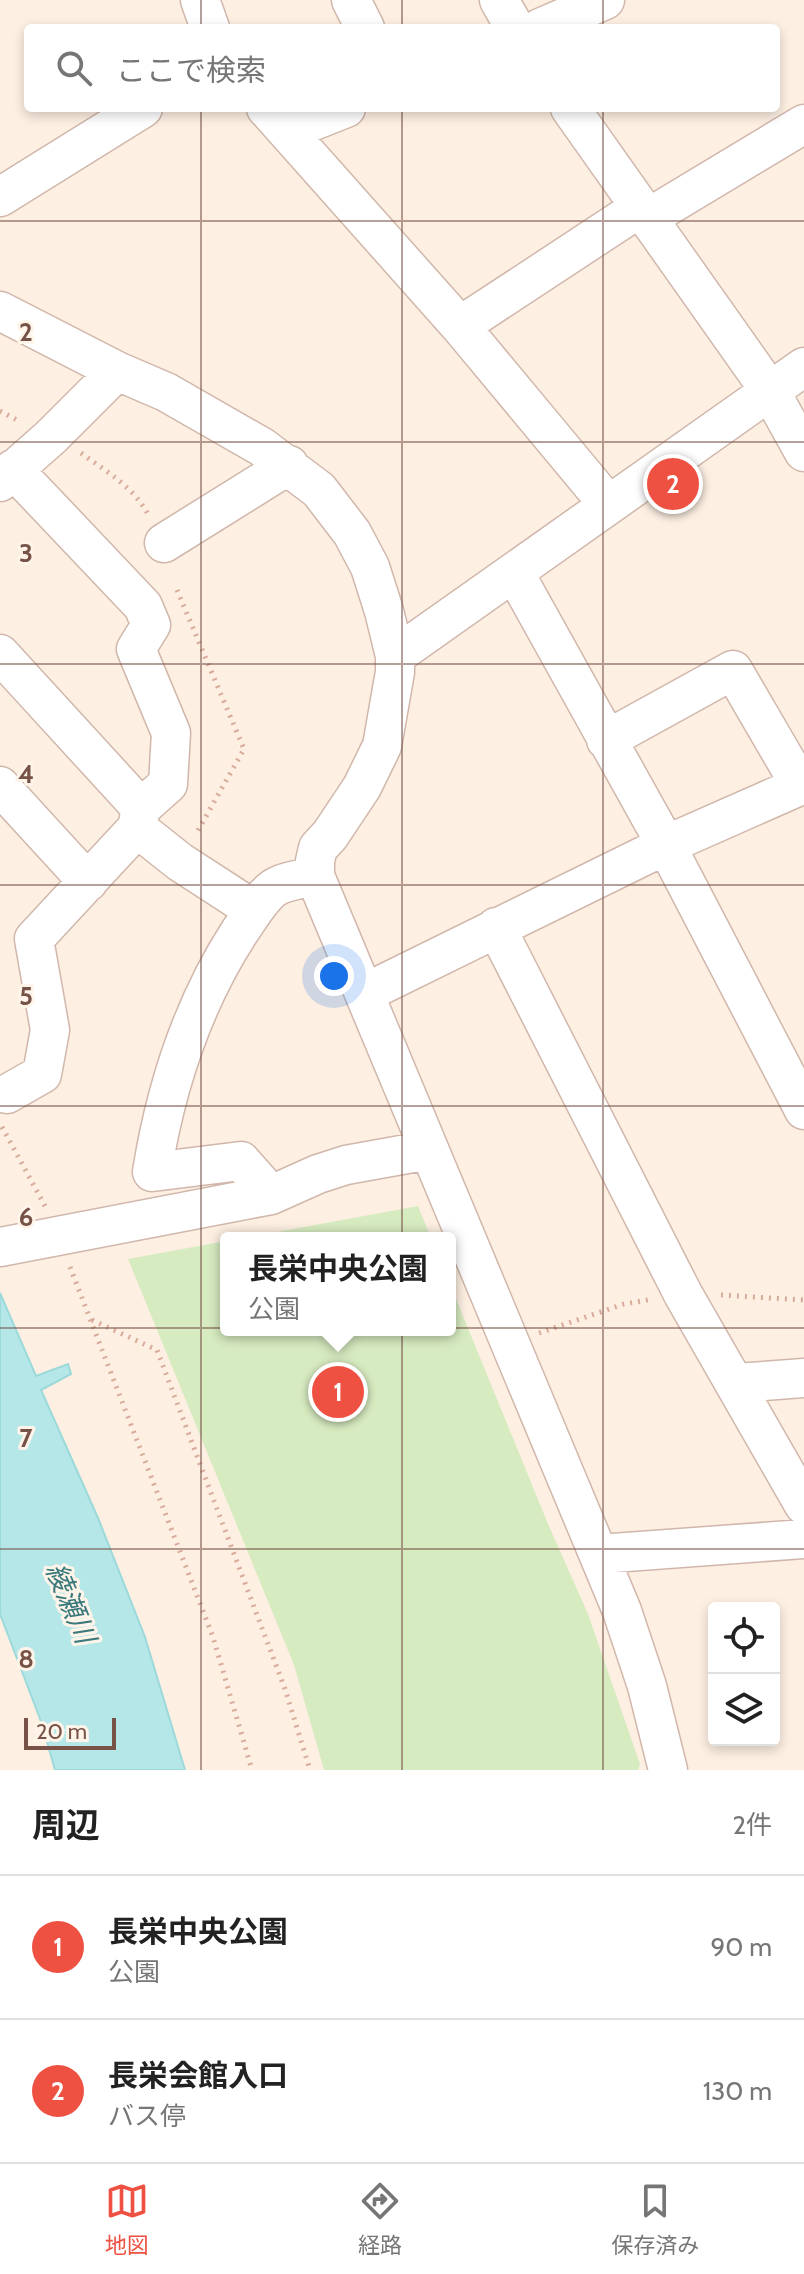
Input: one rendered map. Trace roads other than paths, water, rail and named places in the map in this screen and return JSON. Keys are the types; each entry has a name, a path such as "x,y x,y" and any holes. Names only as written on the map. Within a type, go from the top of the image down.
{"street":[{"path":"200,0 209,24"},
{"path":"351,0 363,24"},
{"path":"499,0 513,24"},
{"path":"549,24 605,0"},
{"path":"0,197 137,112"},
{"path":"277,119 321,112"},
{"path":"573,112 770,391 804,452"},
{"path":"277,119 460,326 608,504"},
{"path":"460,326 644,213 801,134"},
{"path":"0,311 117,371 166,392 289,465 319,490 352,533 370,567 395,656 391,707 382,746 362,787 343,818 318,848 315,876 622,1611 647,1686 668,1770"},
{"path":"395,656 804,367"},
{"path":"4,1109 42,1074 50,1030 34,939 88,882 168,784 171,733 136,649 151,625 143,606 7,476 117,371"},
{"path":"164,543 289,465"},
{"path":"514,572 666,845 804,1110"},
{"path":"0,654 180,862 254,910"},
{"path":"365,993 666,845 802,784 733,670 606,740"},
{"path":"0,786 88,882"},
{"path":"271,1195 241,1161 152,1172 160,1121 174,1067 201,999 254,910 275,887 315,876"},
{"path":"496,927 683,1294 804,1505"},
{"path":"0,1247 271,1195 346,1165 429,1150"},
{"path":"736,1383 804,1378"},
{"path":"599,1554 804,1539"}],"water":[{"name":"綾瀬川","path":"0,1293 36,1376 68,1364 71,1374 41,1390 98,1518 145,1637 185,1770 55,1770 42,1724 0,1614"}],"place":[{"name":"長栄会館入口","path":"673,484"},
{"name":"長栄中央公園","path":"338,1392"}]}
